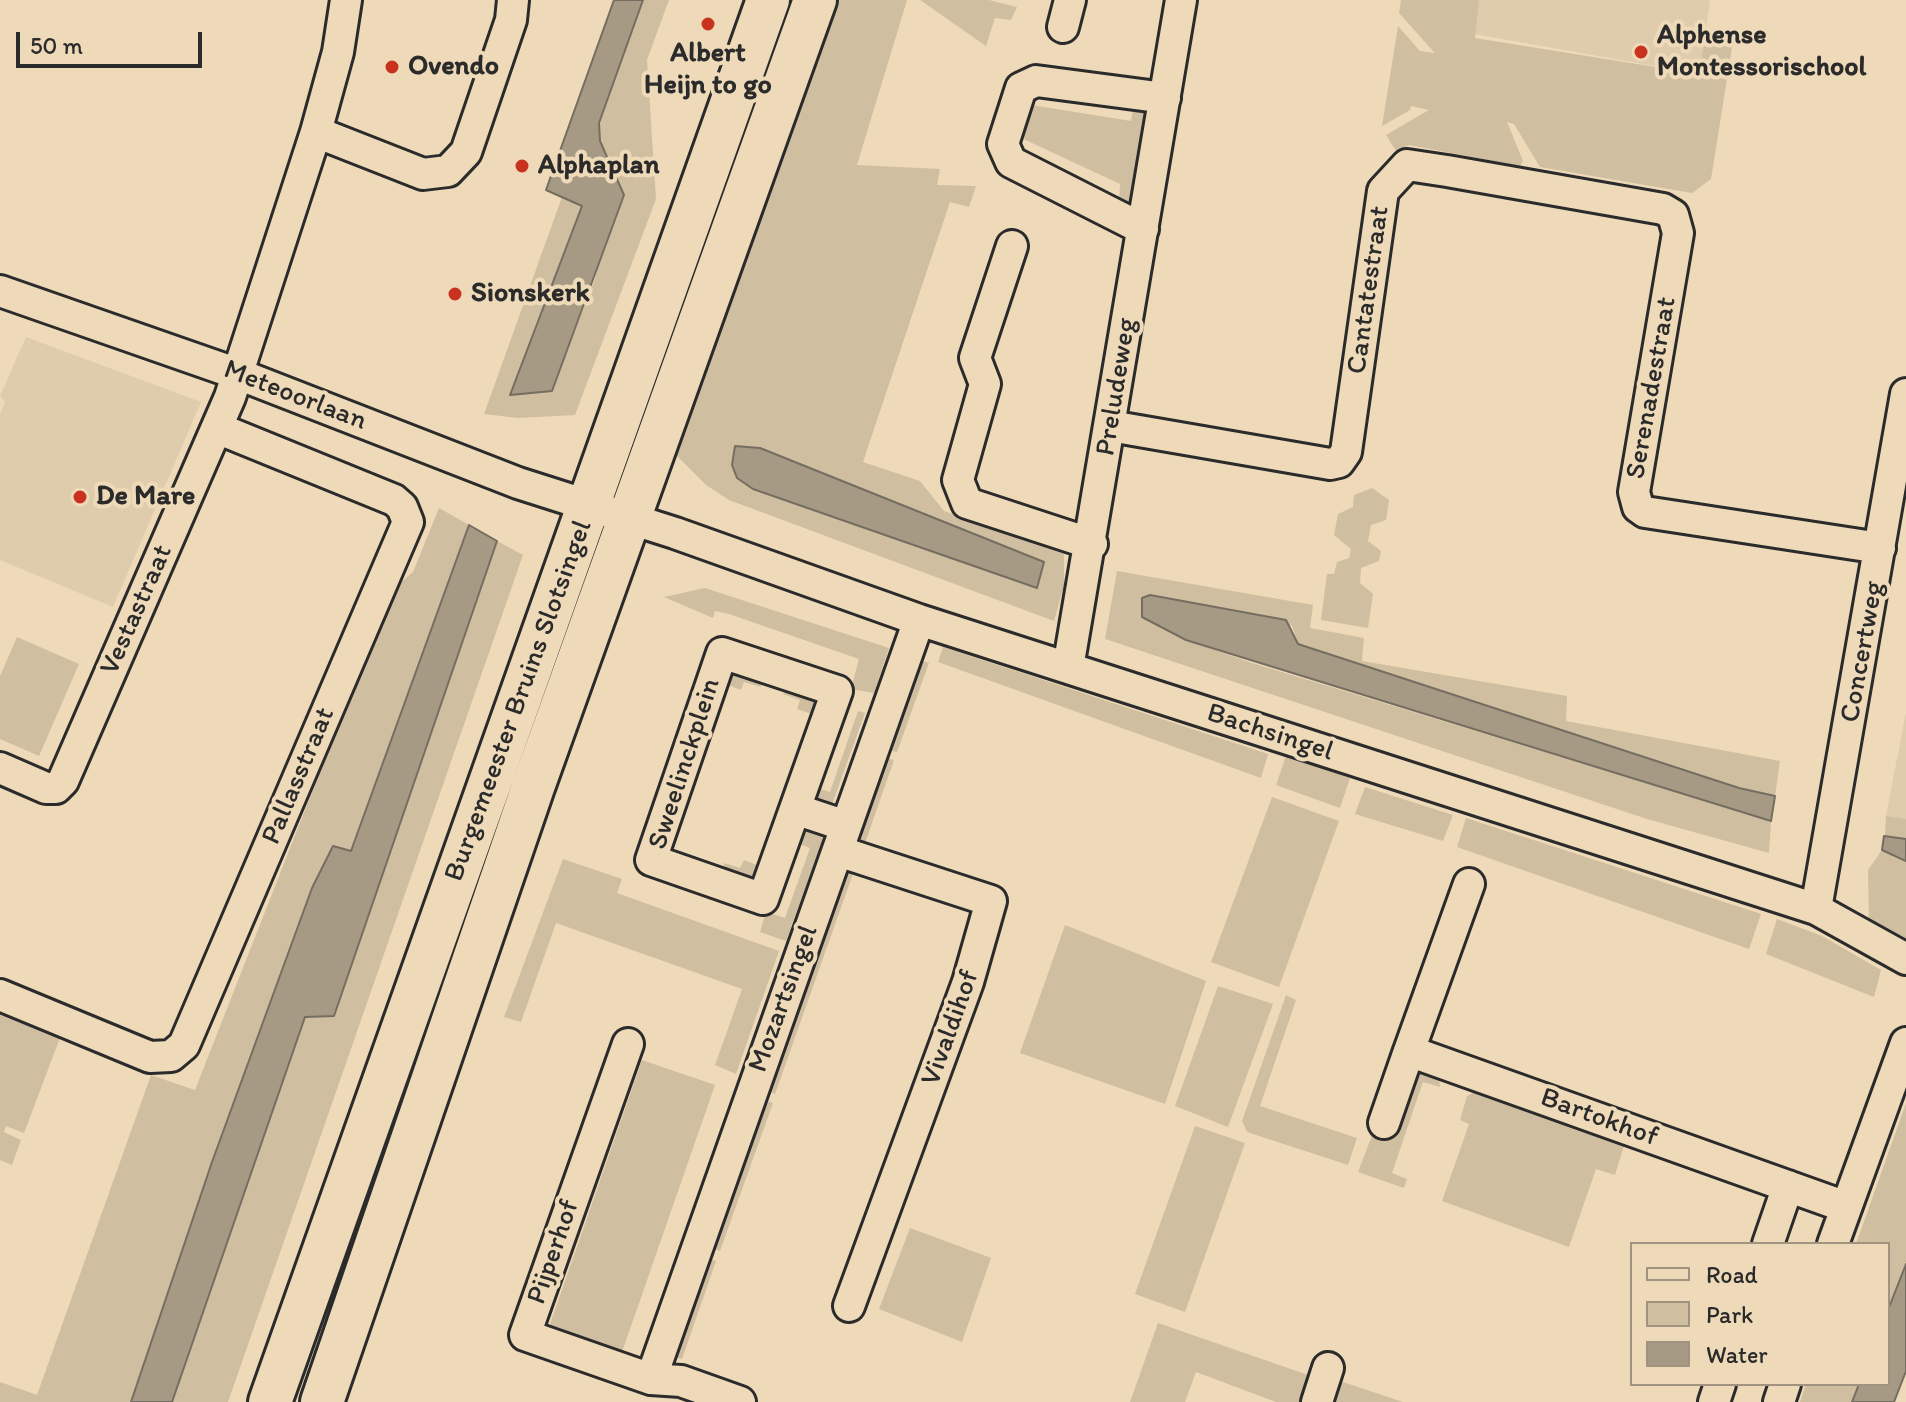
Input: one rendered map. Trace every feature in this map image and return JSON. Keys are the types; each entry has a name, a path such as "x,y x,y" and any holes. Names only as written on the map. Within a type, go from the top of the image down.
{"main road":[{"name":"Burgemeester Bruins Slotsingel","path":"270,1402 768,0"},
{"name":"Burgemeester Bruins Slotsingel","path":"322,1402 629,520 815,0"}],"street":[{"name":"Vestastraat","path":"0,768 46,788 56,788 63,781 238,374 316,132 338,52 346,0"},
{"path":"316,132 423,174 448,171 466,152 511,20 513,0"},
{"name":"Preludeweg","path":"1068,668 1092,544 1181,0"},
{"path":"1143,229 1011,162 1003,144 1021,88 1036,81 1165,98"},
{"name":"Cantatestraat","path":"1110,426 1330,464 1339,462 1346,452 1383,191 1407,165 1663,209 1673,215"},
{"name":"Serenadestraat","path":"1673,215 1678,233 1634,492 1638,507 1645,512 1880,548"},
{"path":"1012,246 975,358 985,384 958,480 967,503 1092,544"},
{"name":"Meteoorlaan","path":"0,291 238,374 518,483 629,520"},
{"name":"Concertweg","path":"1816,909 1906,394"},
{"name":"Pallasstraat","path":"0,995 150,1057 171,1056 184,1045 408,522 402,507 394,500 217,428"},
{"name":"Bachsingel","path":"629,520 675,533 919,620 1816,909 1906,959"},
{"name":"Mozartsingel","path":"651,1379 919,620"},
{"name":"Sweelinckplein","path":"722,653 837,691 795,809 763,899 651,860 722,653"},
{"path":"795,809 842,838"},
{"name":"Vivaldihof","path":"842,838 991,901 968,982 849,1306"},
{"path":"1384,1123 1469,884"},
{"path":"1834,1242 1906,1043"},
{"name":"Pijperhof","path":"628,1044 525,1335 651,1379"},
{"name":"Bartokhof","path":"1409,1051 1846,1207"},
{"path":"1769,1242 1788,1186"},
{"path":"1317,1402 1328,1368"},
{"path":"651,1379 681,1381 740,1402"}],"shaded area":[{"name":"Alphense Montessorischool","path":"1416,0 1710,0 1700,74 1412,23"},
{"name":"De Mare","path":"26,337 201,402 113,607 0,560 0,414 5,402 0,396"},
{"path":"1906,712 1906,820 1886,816"}],"green space":[{"path":"643,0 669,0 647,60 656,199 575,415 518,418 484,414 562,197 583,205 511,394 552,391 595,279 616,170 600,141 599,123"},
{"path":"834,0 907,0 857,165 940,169 937,185 976,186 969,207 950,202 863,462 920,481 944,511 1064,554 1064,585 1054,621 729,500 706,485 674,453","holes":["763,449 1044,562 1038,588 753,489"]},
{"path":"920,0 989,0 1017,7 1011,20 995,18 986,46"},
{"path":"1401,0 1479,0 1475,38 1699,74 1706,31 1734,35 1711,179 1692,193 1540,167 1514,124 1507,122 1523,161 1520,166 1409,145 1396,151 1386,135 1429,110 1411,106 1410,110 1382,126 1398,26 1420,51 1435,53 1399,13"},
{"path":"1025,104 1131,121 1134,105 1153,107 1136,209 1119,201 1120,184 1017,136"},
{"path":"1372,488 1389,500 1386,520 1371,525 1368,541 1381,551 1379,561 1361,568 1360,583 1373,594 1368,628 1321,620 1327,574 1334,574 1337,562 1349,558 1351,549 1334,535 1338,514 1353,507 1354,495"},
{"path":"439,508 469,525 351,851 332,846 312,888 212,1162 131,1402 0,1402 0,1382 37,1395 151,1075 195,1090 391,591 413,572"},
{"path":"497,541 523,555 228,1402 172,1402 305,1017 334,1015"},
{"path":"1117,571 1313,605 1310,628 1364,638 1362,661 1567,696 1566,721 1780,761 1775,796 1739,788 1298,644 1292,626 1269,616 1150,595 1143,617 1186,640 1249,662 1771,821 1769,853 1647,819 1105,639"},
{"path":"705,588 889,648 874,693 851,689 859,659 729,614 715,611 713,618 664,597"},
{"path":"17,637 79,664 39,756 0,739 0,676"},
{"path":"943,647 1268,754 1261,778 938,662"},
{"path":"916,659 929,663 897,752 884,749"},
{"path":"739,670 760,677 761,687 744,682 741,690 723,683 731,673"},
{"path":"791,687 812,694 818,709 815,715 797,709 800,700 783,694"},
{"path":"858,711 865,713 830,810 816,803 813,787 830,792"},
{"path":"1286,756 1350,778 1340,808 1276,785"},
{"path":"881,757 894,760 864,846 855,843"},
{"path":"1365,787 1453,815 1443,841 1355,814"},
{"path":"1272,797 1339,821 1279,987 1211,962"},
{"path":"1886,816 1906,819 1906,839 1885,836"},
{"path":"1466,818 1761,914 1749,949 1457,847"},
{"path":"809,827 821,833 823,839 786,941 760,932 766,912 785,918 810,848 794,842 799,832"},
{"path":"1882,850 1906,860 1906,947 1869,925 1868,870"},
{"path":"563,859 622,879 617,893 779,951 736,1074 715,1065 742,989 556,923 521,1022 504,1017"},
{"path":"744,860 762,867 754,878 746,880 725,873 724,863 740,868"},
{"path":"843,864 855,868 775,1094 764,1090"},
{"path":"1777,919 1822,936 1881,970 1874,997 1766,954"},
{"path":"1065,925 1206,981 1165,1104 1020,1053"},
{"path":"1218,986 1273,1004 1228,1127 1175,1106"},
{"path":"1286,995 1296,1000 1260,1106 1357,1138 1348,1165 1247,1132 1242,1121"},
{"path":"0,1005 63,1030 24,1133 6,1126 4,1132 21,1140 12,1165 0,1160"},
{"path":"642,1060 715,1085 622,1352 549,1327"},
{"path":"1413,1070 1439,1077 1440,1087 1423,1082 1392,1173 1407,1179 1404,1188 1358,1172 1373,1133 1390,1131"},
{"path":"1481,1089 1601,1133 1624,1146 1615,1175 1596,1169 1569,1247 1442,1201 1469,1124 1460,1120 1467,1096"},
{"path":"760,1099 773,1103 720,1251 708,1247"},
{"path":"1906,1103 1906,1264 1890,1305 1890,1242 1857,1242"},
{"path":"1195,1126 1245,1143 1185,1312 1135,1294"},
{"path":"910,1228 991,1258 962,1342 879,1309"},
{"path":"705,1257 716,1261 682,1359 670,1356"},
{"path":"1158,1323 1311,1376 1302,1402 1276,1402 1196,1372 1185,1402 1130,1402"},
{"path":"1337,1380 1403,1402 1330,1402"},
{"path":"1805,1386 1858,1386 1852,1402 1800,1402"}],"water":[{"path":"614,0 643,0 599,123 600,141 624,195 552,391 510,395 582,206 546,190"},
{"path":"735,446 760,448 1044,562 1037,588 753,489 737,478 732,465"},
{"path":"469,525 497,541 334,1016 305,1017 172,1402 131,1402 212,1162 312,888 333,846 351,851"},
{"path":"1150,595 1286,620 1298,644 1739,788 1775,796 1771,821 1186,640 1142,617 1142,598"},
{"path":"1884,836 1906,839 1906,861 1882,850"},
{"path":"1906,1264 1906,1371 1894,1402 1852,1402 1858,1386 1890,1386 1890,1305"}],"place":[{"name":"Albert Heijn to go","path":"708,24"},
{"name":"Alphense Montessorischool","path":"1641,52"},
{"name":"Ovendo","path":"392,67"},
{"name":"Alphaplan","path":"522,166"},
{"name":"Sionskerk","path":"455,294"},
{"name":"De Mare","path":"80,497"}]}
